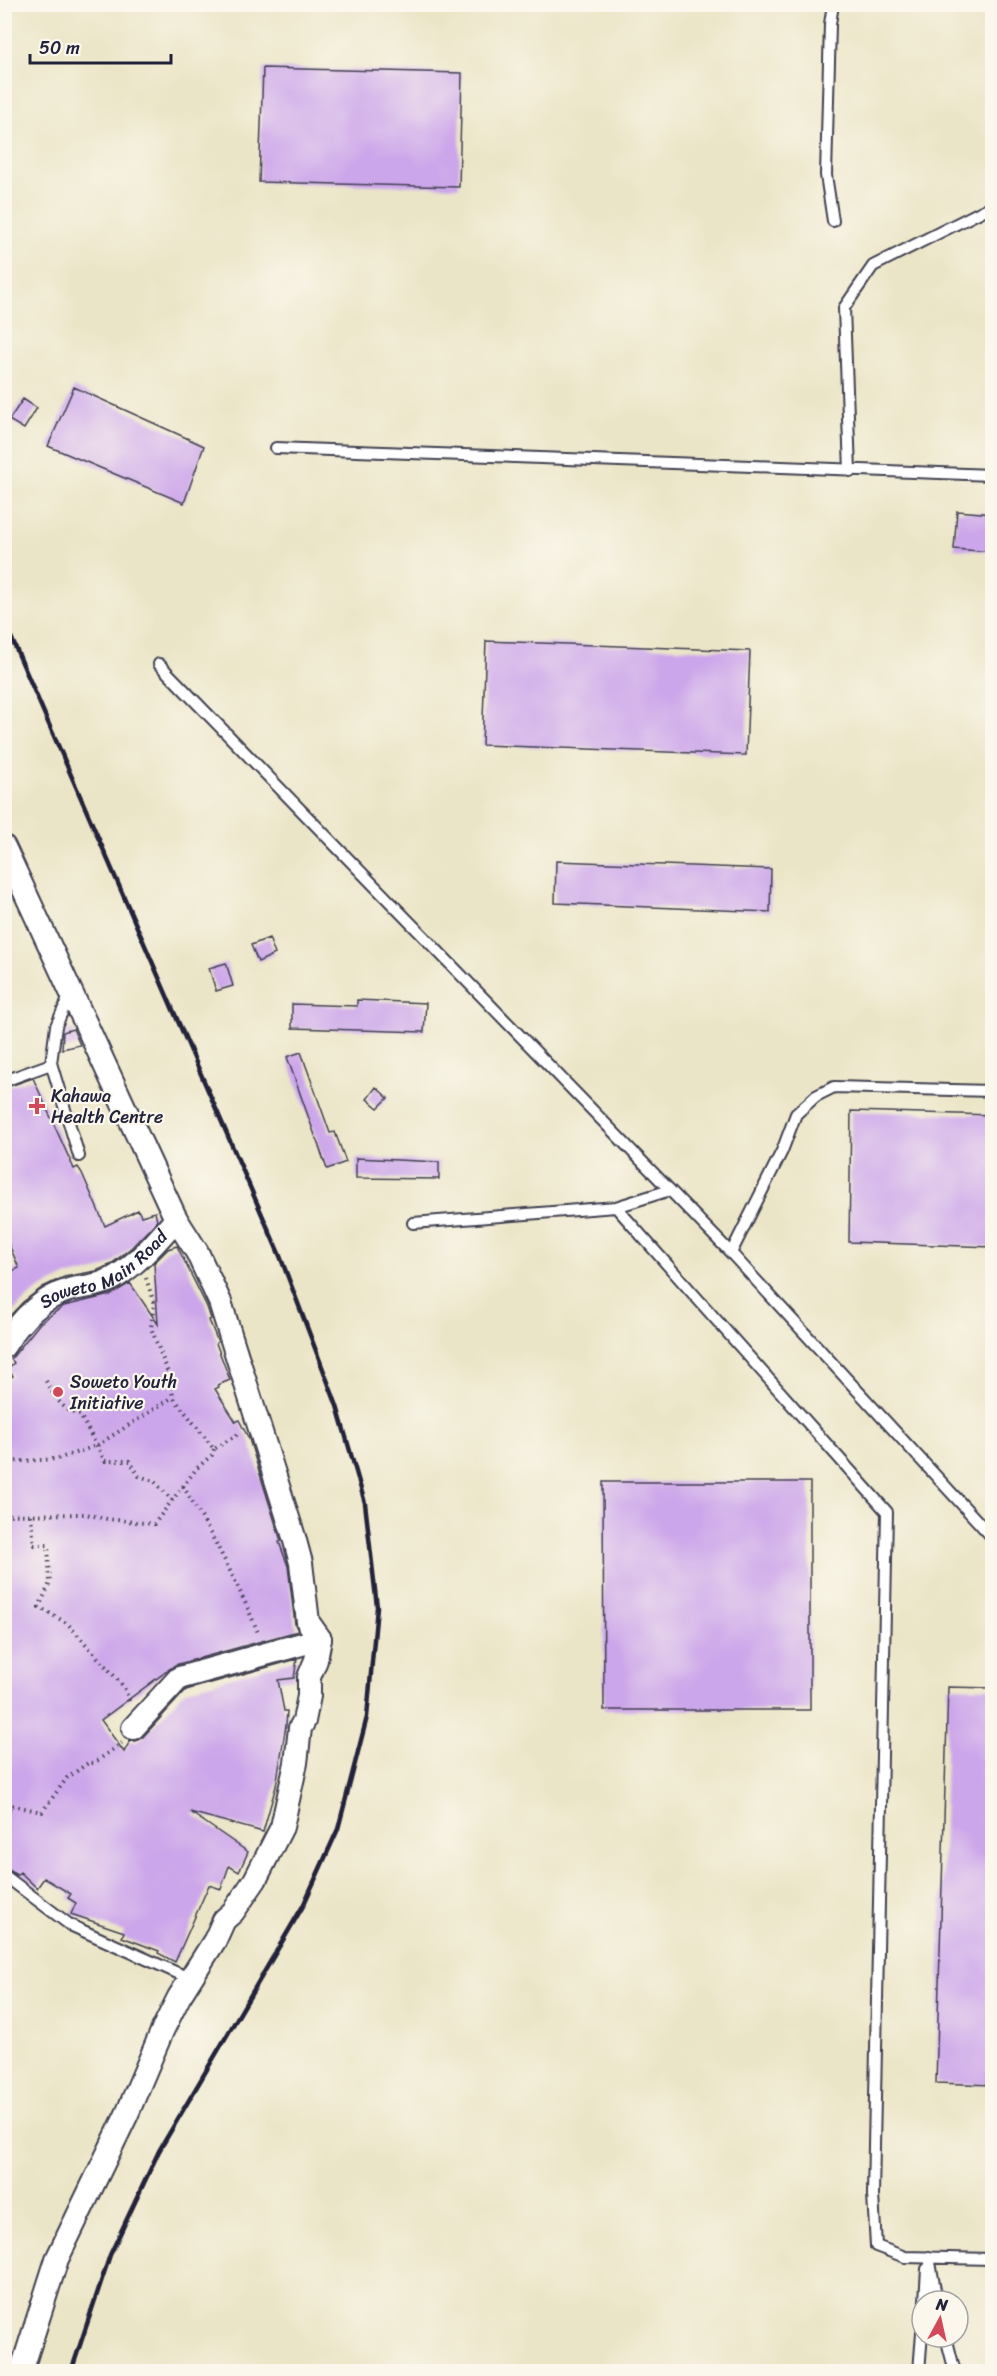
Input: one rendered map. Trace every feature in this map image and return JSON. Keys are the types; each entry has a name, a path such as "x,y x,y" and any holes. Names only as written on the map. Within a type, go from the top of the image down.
{"street":[{"path":"4,847 176,1219 197,1252 220,1302 299,1554 308,1622 320,1639 316,1660 309,1677 304,1721 300,1728 296,1763 282,1827 255,1880 233,1912 224,1920 163,2029 127,2114 57,2259 21,2372"},
{"name":"Soweto Main Road","path":"4,1346 31,1313 48,1299 67,1291 100,1284 117,1277 139,1258 176,1219"},
{"path":"136,1725 179,1678 320,1639"}],"lane":[{"path":"833,4 830,24 826,175 833,221"},
{"path":"850,471 844,308 873,266 993,206"},
{"path":"276,448 993,475"},
{"path":"159,664 731,1252 993,1537"},
{"path":"71,992 56,1026 51,1064 79,1156"},
{"path":"4,1081 51,1064"},
{"path":"731,1252 782,1150 796,1114 816,1096 834,1087 993,1091"},
{"path":"413,1223 616,1207 670,1190"},
{"path":"616,1207 887,1512 873,2194 876,2246 905,2257 993,2259"},
{"path":"4,1875 70,1925 191,1979"},
{"path":"926,2289 928,2257"},
{"path":"928,2257 935,2289"},
{"path":"919,2372 921,2349"},
{"path":"949,2349 955,2372"}],"path":[{"path":"139,1258 154,1303 151,1328 169,1375 173,1397 214,1449"},
{"path":"46,1381 54,1396 70,1413 80,1415 105,1461 130,1461 139,1476 153,1481 172,1500"},
{"path":"4,1462 57,1459 96,1446 173,1397"},
{"path":"4,1515 86,1514 107,1520 154,1524 197,1468 212,1455 214,1449 258,1422"},
{"path":"183,1486 208,1526 243,1596 267,1654"},
{"path":"4,1820 11,1805 42,1812 67,1778 119,1746 136,1725 123,1688 68,1624 39,1607 50,1582 48,1545 34,1545 31,1515"}],"building":[{"path":"263,68 462,73 459,187 259,182"},
{"path":"74,387 204,446 184,503 48,446"},
{"path":"23,399 37,408 24,429 9,420"},
{"path":"957,511 993,514 993,552 954,549"},
{"path":"486,641 750,651 746,755 482,745"},
{"path":"556,861 771,869 770,912 555,903"},
{"path":"269,938 275,954 258,962 251,945"},
{"path":"226,963 233,986 216,991 209,968"},
{"path":"357,1000 426,1003 424,1032 292,1028 292,1004 357,1006"},
{"path":"73,1029 80,1045 62,1049 63,1032"},
{"path":"301,1052 330,1133 335,1132 346,1162 327,1169 287,1057"},
{"path":"33,1078 74,1169 78,1167 82,1173 105,1226 138,1210 141,1216 155,1212 157,1221 132,1247 110,1265 96,1271 64,1277 43,1287 23,1302 4,1322 4,1275 19,1268 4,1233 4,1088"},
{"path":"376,1087 388,1098 378,1108 367,1099"},
{"path":"851,1111 993,1115 993,1247 849,1242"},
{"path":"356,1158 439,1162 439,1179 356,1178"},
{"path":"177,1246 207,1307 211,1319 209,1320 218,1342 216,1343 230,1380 218,1385 219,1387 215,1389 236,1422 239,1420 249,1439 288,1566 295,1624 298,1631 175,1665 101,1720 124,1752 130,1741 143,1737 186,1690 297,1659 294,1678 278,1680 284,1711 287,1711 286,1725 276,1786 263,1832 190,1812 248,1852 239,1872 229,1866 221,1889 209,1885 175,1962 158,1953 159,1951 122,1937 124,1932 71,1914 76,1903 68,1898 71,1894 44,1878 37,1888 20,1872 17,1875 4,1867 4,1856 8,1849 4,1847 4,1601 10,1602 4,1582 4,1381 13,1376 7,1369 14,1363 11,1359 40,1323 64,1306 110,1295 130,1283 158,1324 154,1263 168,1249"},
{"path":"603,1482 810,1482 810,1710 604,1710"},
{"path":"948,1687 993,1688 993,2085 936,2083"}],"railway":[{"path":"4,621 280,1256 337,1406 365,1503 377,1607 367,1717 338,1829 303,1906 159,2151 110,2255 71,2372"}],"place":[{"name":"Kahawa Health Centre","path":"37,1106"},
{"name":"Soweto Youth Initiative","path":"58,1392"}]}
